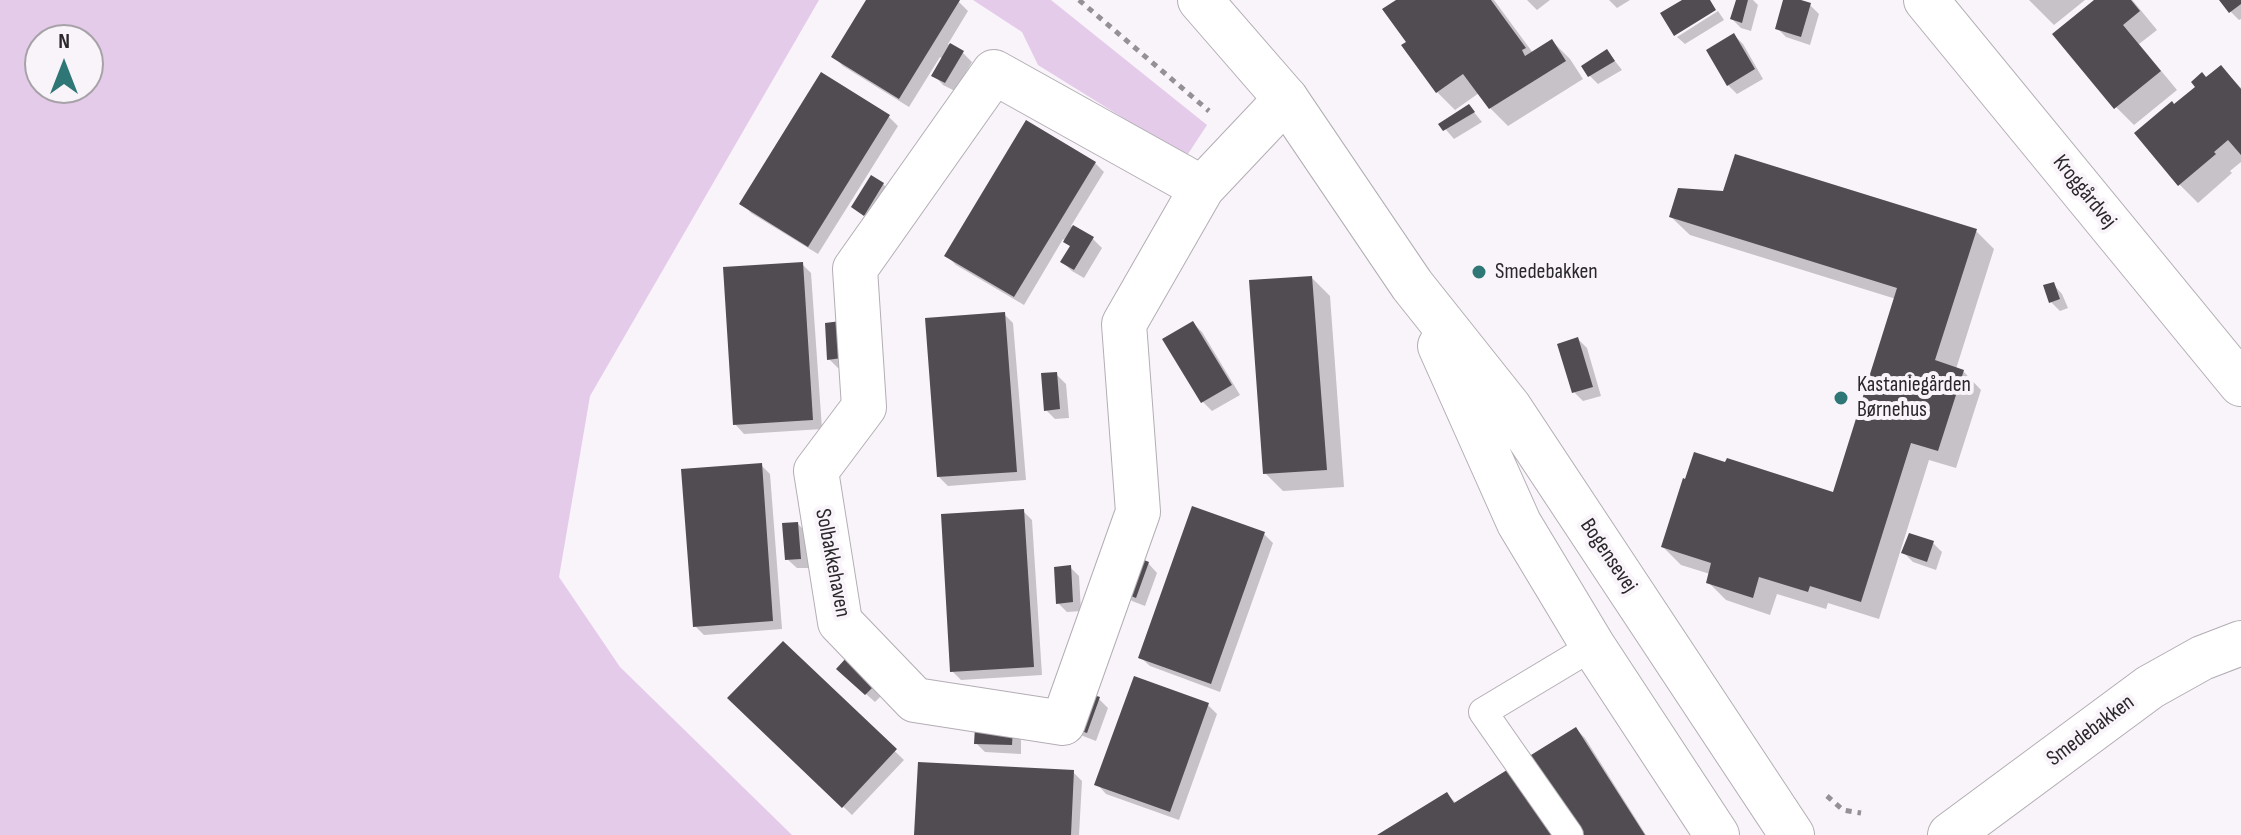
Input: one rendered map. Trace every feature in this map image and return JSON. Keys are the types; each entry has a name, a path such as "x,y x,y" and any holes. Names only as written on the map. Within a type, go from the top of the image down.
{"street":[{"name":"Bogensevej","path":"1200,0 1286,99 1412,285 1509,407 1792,835"},
{"name":"Kroggårdvej","path":"1926,0 2241,384"},
{"name":"Solbakkehaven","path":"1202,188 994,72 855,269 864,407 816,471 840,622 915,700 1063,723 1138,512 1124,324 1202,188 1286,99"},
{"name":"Bogensevej","path":"1412,285 1519,523 1593,646 1717,835"},
{"name":"Smedebakken","path":"1950,835 2150,687 2202,658 2241,643"}],"lane":[{"path":"1569,835 1483,712 1593,646"}],"path":[{"path":"1826,796 1843,810 1861,813"}],"shaded area":[{"path":"0,0 819,0 590,396 559,577 620,667 792,835 0,835"},
{"path":"973,0 1051,0 1207,125 1186,157 1038,65 1022,32"}],"building":[{"path":"866,0 960,0 899,99 831,57"},
{"path":"1396,0 1491,0 1526,48 1522,50 1525,56 1552,39 1566,61 1489,109 1463,74 1436,93 1401,45 1406,42 1382,9"},
{"path":"1682,0 1710,0 1716,10 1674,36 1660,13"},
{"path":"1736,0 1748,0 1742,23 1730,19"},
{"path":"1783,0 1811,3 1801,37 1775,29"},
{"path":"2094,0 2131,0 2140,11 2123,25 2161,71 2114,109 2052,34"},
{"path":"2219,0 2241,0 2241,4 2229,13"},
{"path":"1734,33 1755,69 1727,86 1706,50"},
{"path":"950,43 964,51 945,83 931,76"},
{"path":"1607,49 1615,61 1588,77 1581,66"},
{"path":"2221,65 2241,89 2241,155 2228,140 2178,186 2134,133 2172,101 2174,104 2195,87 2191,82 2202,72 2206,77"},
{"path":"821,72 890,115 808,247 739,204"},
{"path":"1469,104 1475,112 1443,131 1438,124"},
{"path":"1026,120 1096,162 1014,297 944,256"},
{"path":"1735,154 1977,229 1935,360 1964,370 1938,451 1911,443 1861,602 1810,586 1808,592 1759,577 1753,598 1706,583 1711,563 1661,547 1694,452 1725,462 1727,458 1833,492 1897,288 1669,217 1678,188 1723,191"},
{"path":"871,175 884,183 864,216 851,207"},
{"path":"1073,225 1094,237 1074,270 1060,262 1070,246 1063,242"},
{"path":"803,262 813,420 733,425 723,267"},
{"path":"1312,276 1327,470 1263,474 1249,280"},
{"path":"2054,282 2060,299 2049,303 2043,285"},
{"path":"1005,312 1017,472 937,477 925,318"},
{"path":"841,321 842,358 827,360 825,323"},
{"path":"1193,321 1232,385 1201,403 1162,339"},
{"path":"1578,337 1593,387 1572,393 1557,344"},
{"path":"1057,372 1060,409 1044,411 1041,373"},
{"path":"762,463 773,621 693,627 681,469"},
{"path":"1192,506 1265,532 1211,684 1138,658"},
{"path":"1024,509 1034,667 950,672 941,514"},
{"path":"798,522 801,559 785,560 782,523"},
{"path":"1909,533 1934,541 1927,562 1901,553"},
{"path":"1134,556 1149,562 1136,598 1121,592"},
{"path":"1071,565 1073,602 1056,604 1054,567"},
{"path":"783,641 897,749 842,808 727,698"},
{"path":"847,657 876,684 865,695 836,669"},
{"path":"1134,676 1209,703 1170,812 1094,785"},
{"path":"1084,692 1100,697 1087,733 1072,728"},
{"path":"975,727 1013,729 1012,745 974,744"},
{"path":"1576,727 1645,835 1377,835 1447,792 1454,803"},
{"path":"918,762 1074,770 1071,835 914,835"}],"place":[{"name":"Smedebakken","path":"1479,272"},
{"name":"Kastaniegården Børnehus","path":"1841,398"}]}
